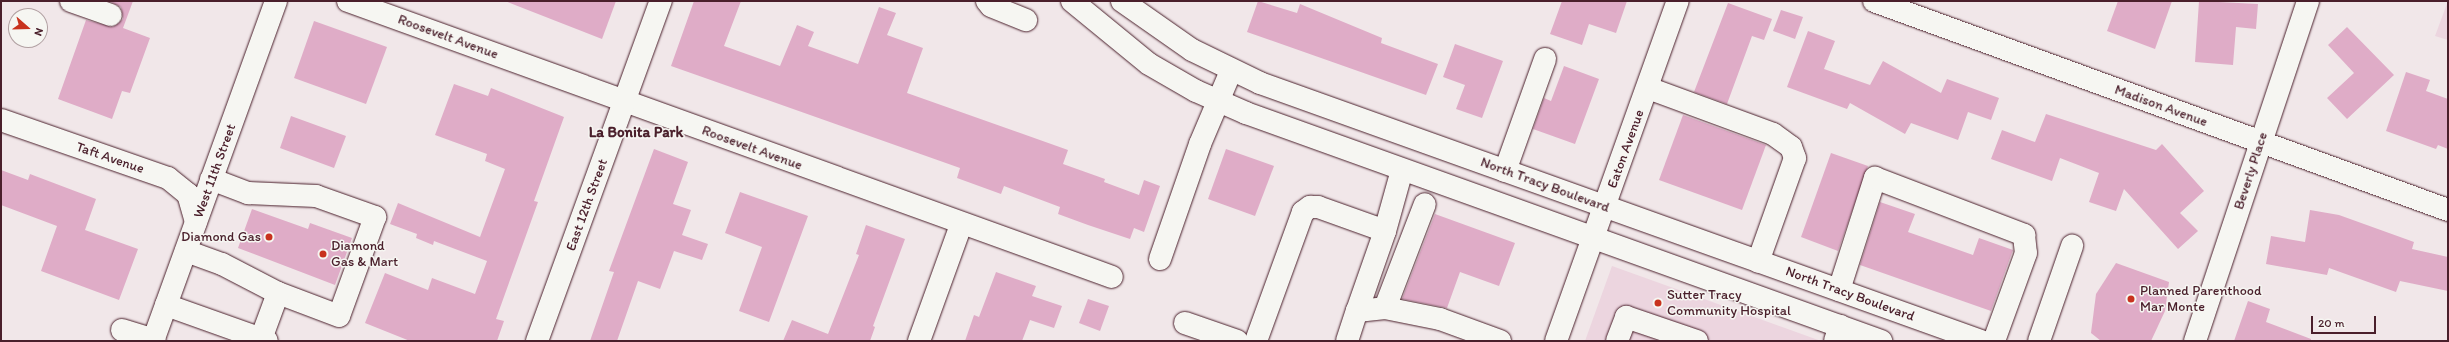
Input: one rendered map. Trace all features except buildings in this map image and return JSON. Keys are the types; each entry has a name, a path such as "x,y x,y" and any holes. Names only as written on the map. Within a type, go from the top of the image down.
{"street":[{"path":"71,1 111,15"},
{"name":"West 11th Street","path":"154,341 276,1"},
{"name":"Roosevelt Avenue","path":"348,1 961,225 1112,277"},
{"name":"East 12th Street","path":"538,341 661,1"},
{"path":"1072,1 1149,64 1218,101 1402,170 1594,238 1837,334 1881,341"},
{"name":"North Tracy Boulevard","path":"1122,1 1169,37 1231,71 1505,171 1981,341"},
{"name":"Eaton Avenue","path":"1556,341 1678,1"},
{"name":"Madison Avenue","path":"1874,1 2260,143 2448,210"},
{"name":"Beverly Place","path":"2195,341 2308,1"},
{"path":"985,3 1026,20"},
{"path":"1505,171 1545,60"},
{"path":"1160,259 1218,101 1231,71"},
{"path":"1648,88 1773,134 1791,147 1795,158 1758,262"},
{"name":"Taft Avenue","path":"1,120 168,178 188,194 196,222"},
{"path":"1347,341 1385,232 1402,170"},
{"path":"1839,290 1875,178 2024,235 2026,254 1994,341"},
{"path":"186,251 222,264 278,293 339,316 375,217 316,196 248,192 211,179"},
{"path":"1385,308 1425,204"},
{"path":"1256,341 1303,212 1310,207 1318,207 1385,232"},
{"path":"919,341 961,225"},
{"path":"2039,341 2072,246"},
{"path":"166,305 264,340 278,293"},
{"path":"1357,311 1385,308 1440,319 1500,341"},
{"path":"1617,341 1626,317 1697,341"},
{"path":"1185,323 1237,341"},
{"path":"122,330 154,341"}],"shaded area":[{"path":"2448,1 2448,40 2435,36"},
{"name":"Sutter Tracy Community Hospital","path":"1612,266 1821,341 1585,341"}],"place":[{"name":"Diamond Gas","path":"269,237"},
{"name":"Diamond Gas & Mart","path":"323,254"},
{"name":"Planned Parenthood Mar Monte","path":"2131,299"},
{"name":"Sutter Tracy Community Hospital","path":"1658,303"}],"district":[{"name":"La Bonita Park","path":"636,133"}]}
